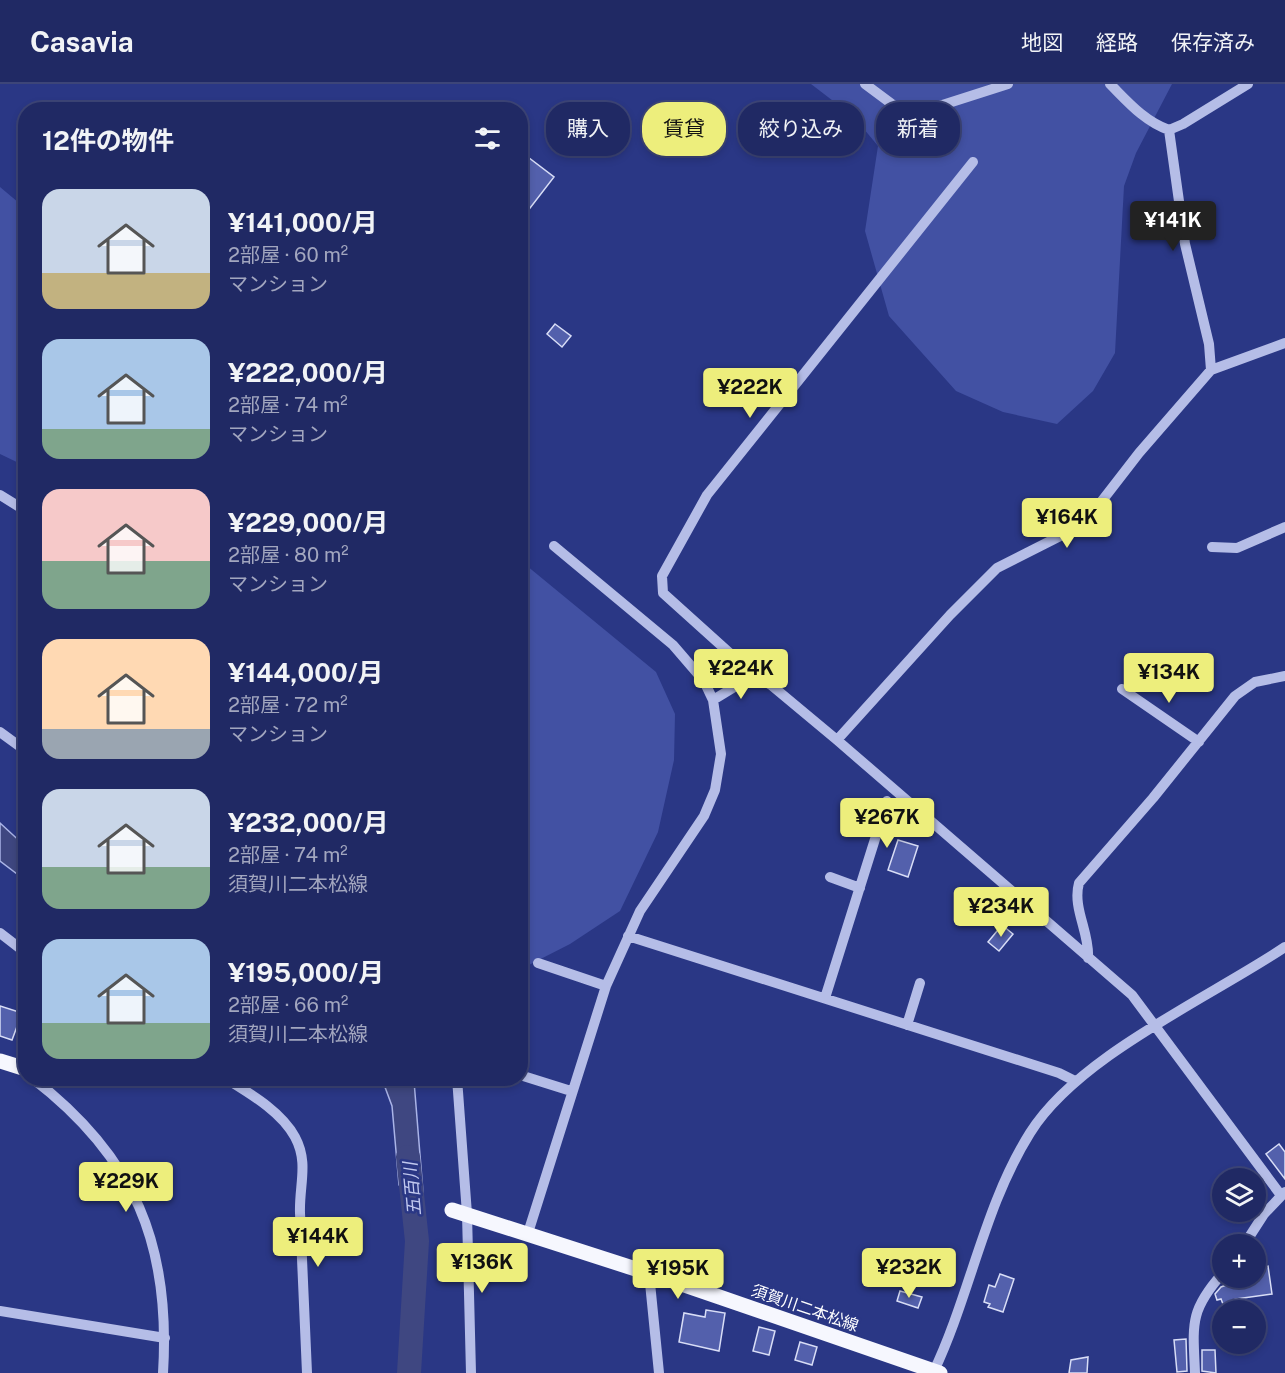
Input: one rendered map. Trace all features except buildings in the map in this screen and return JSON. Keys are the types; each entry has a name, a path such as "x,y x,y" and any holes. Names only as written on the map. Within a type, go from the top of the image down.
{"main road":[{"path":"0,1061 18,1068"},
{"name":"須賀川二本松線","path":"459,1212 649,1273 936,1372"}],"street":[{"path":"865,84 908,116 929,112 1008,84"},
{"path":"1110,84 1140,114 1155,125 1169,130 1183,124 1248,84"},
{"path":"1169,130 1185,244 1209,344 1211,370"},
{"path":"973,162 707,495 662,576 663,593 754,675 771,685 837,740 1132,995 1283,1193 1252,1234"},
{"path":"837,740 950,615 997,568 1074,529 1091,515 1139,453 1211,370 1285,343"},
{"path":"0,495 18,506"},
{"path":"1212,547 1237,548 1285,528"},
{"path":"528,1233 606,986 640,911 704,816 715,790 721,754 713,700 704,681 673,645 554,546"},
{"path":"713,700 754,675"},
{"path":"1088,958 1089,948 1077,898 1079,883 1242,690 1255,682 1285,676"},
{"path":"1122,689 1199,742"},
{"path":"0,732 18,745"},
{"path":"825,998 887,801"},
{"path":"852,811 881,819"},
{"path":"830,877 860,888"},
{"path":"0,933 18,947"},
{"path":"628,936 907,1024 1075,1081"},
{"path":"936,1372 1002,1190 1030,1132 1075,1081 1155,1026 1285,947"},
{"path":"538,963 606,986"},
{"path":"907,1024 920,983"},
{"path":"528,1077 572,1091"},
{"path":"41,1086 87,1128 130,1187 142,1214 159,1269 165,1338 163,1373"},
{"path":"237,1086 282,1121 294,1135 304,1163 300,1210 307,1373"},
{"path":"457,1086 459,1212 471,1373"},
{"path":"649,1273 659,1373"},
{"path":"1195,1373 1195,1316 1204,1295 1212,1286"},
{"path":"0,1311 165,1338"}],"shaded area":[{"path":"811,84 1172,84 1136,153 1124,186 1115,353 1093,391 1057,424 1003,412 956,391 889,316 865,231 876,156 960,156 960,102 876,102 876,144 864,129 864,102 834,102"},
{"path":"0,187 18,202 18,463 0,454"},
{"path":"528,567 656,672 675,714 674,760 658,832 620,911 570,944 528,965"},
{"path":"0,823 18,840 18,875 0,861"},
{"path":"385,1086 414,1086 423,1192 399,1185 392,1106"}],"waterway":[{"name":"五百川","path":"408,1157 417,1241 409,1373"}]}
